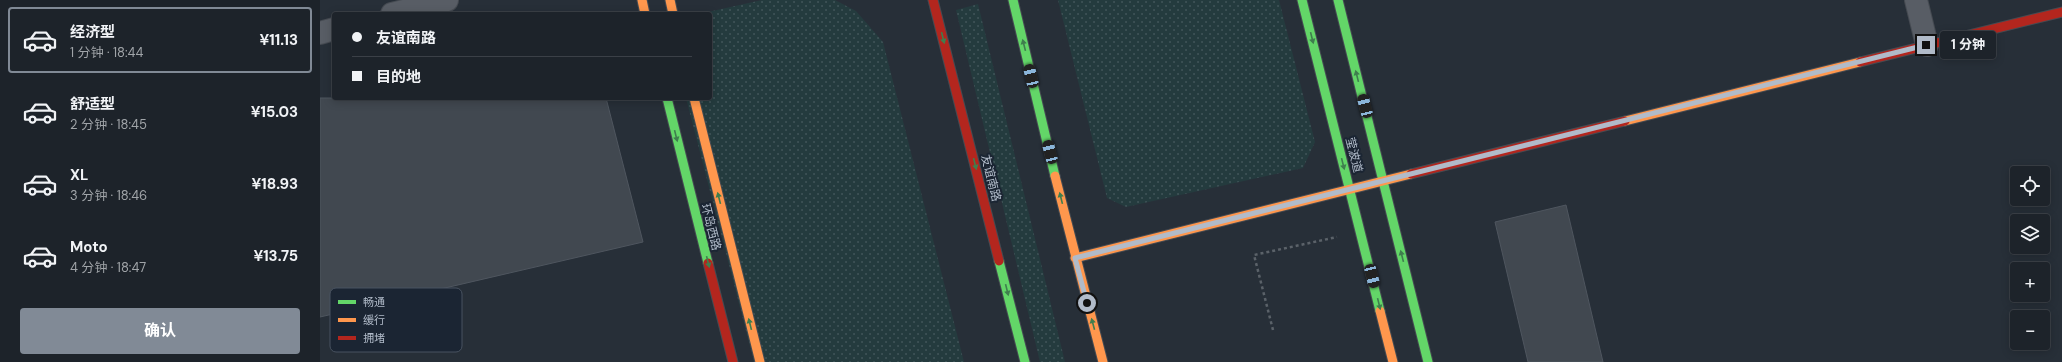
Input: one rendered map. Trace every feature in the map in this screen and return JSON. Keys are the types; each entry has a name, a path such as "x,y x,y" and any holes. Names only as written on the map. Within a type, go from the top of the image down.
{"street":[{"path":"400,12 447,0"},
{"path":"670,0 673,12"},
{"name":"友谊南路","path":"934,0 1025,362"},
{"path":"1013,0 1075,258 1103,362"},
{"name":"莹波道","path":"1302,0 1393,362"},
{"name":"莹波道","path":"1338,0 1428,362"},
{"path":"1916,0 1926,45"},
{"path":"1075,258 2062,12"},
{"path":"320,33 332,30"},
{"name":"环岛西路","path":"667,100 733,362"},
{"name":"环岛西路","path":"694,100 760,362"}],"path":[{"path":"1273,330 1254,255 1361,232"}],"green space":[{"path":"762,0 835,0 856,11 883,42 964,362 754,362 687,100 712,100 712,12 708,12"},
{"path":"1058,0 1279,0 1315,142 1303,168 1126,207 1107,198"},
{"path":"978,4 1065,362 1040,362 956,10"}],"building":[{"path":"320,98 332,98 332,100 607,100 643,242 445,288 330,288 330,315 320,317"},
{"path":"1566,205 1603,362 1528,362 1495,222"}],"traffic: fast":[{"path":"1013,0 1055,176"},
{"path":"1302,0 1380,311"},
{"path":"1338,0 1428,362"},
{"path":"667,100 708,263"},
{"path":"999,261 1025,362"}],"traffic: slow":[{"path":"642,0 645,12"},
{"path":"670,0 673,12"},
{"path":"1625,121 1860,62"},
{"path":"694,100 760,362"},
{"path":"1075,258 1411,174"},
{"path":"1055,176 1103,362"},
{"path":"1380,311 1393,362"}],"traffic: jam":[{"path":"933,0 999,261"},
{"path":"1860,62 2062,12"},
{"path":"1411,174 1625,121"},
{"path":"708,263 733,362"}],"route":[{"path":"1087,303 1075,258 1926,45"}]}
